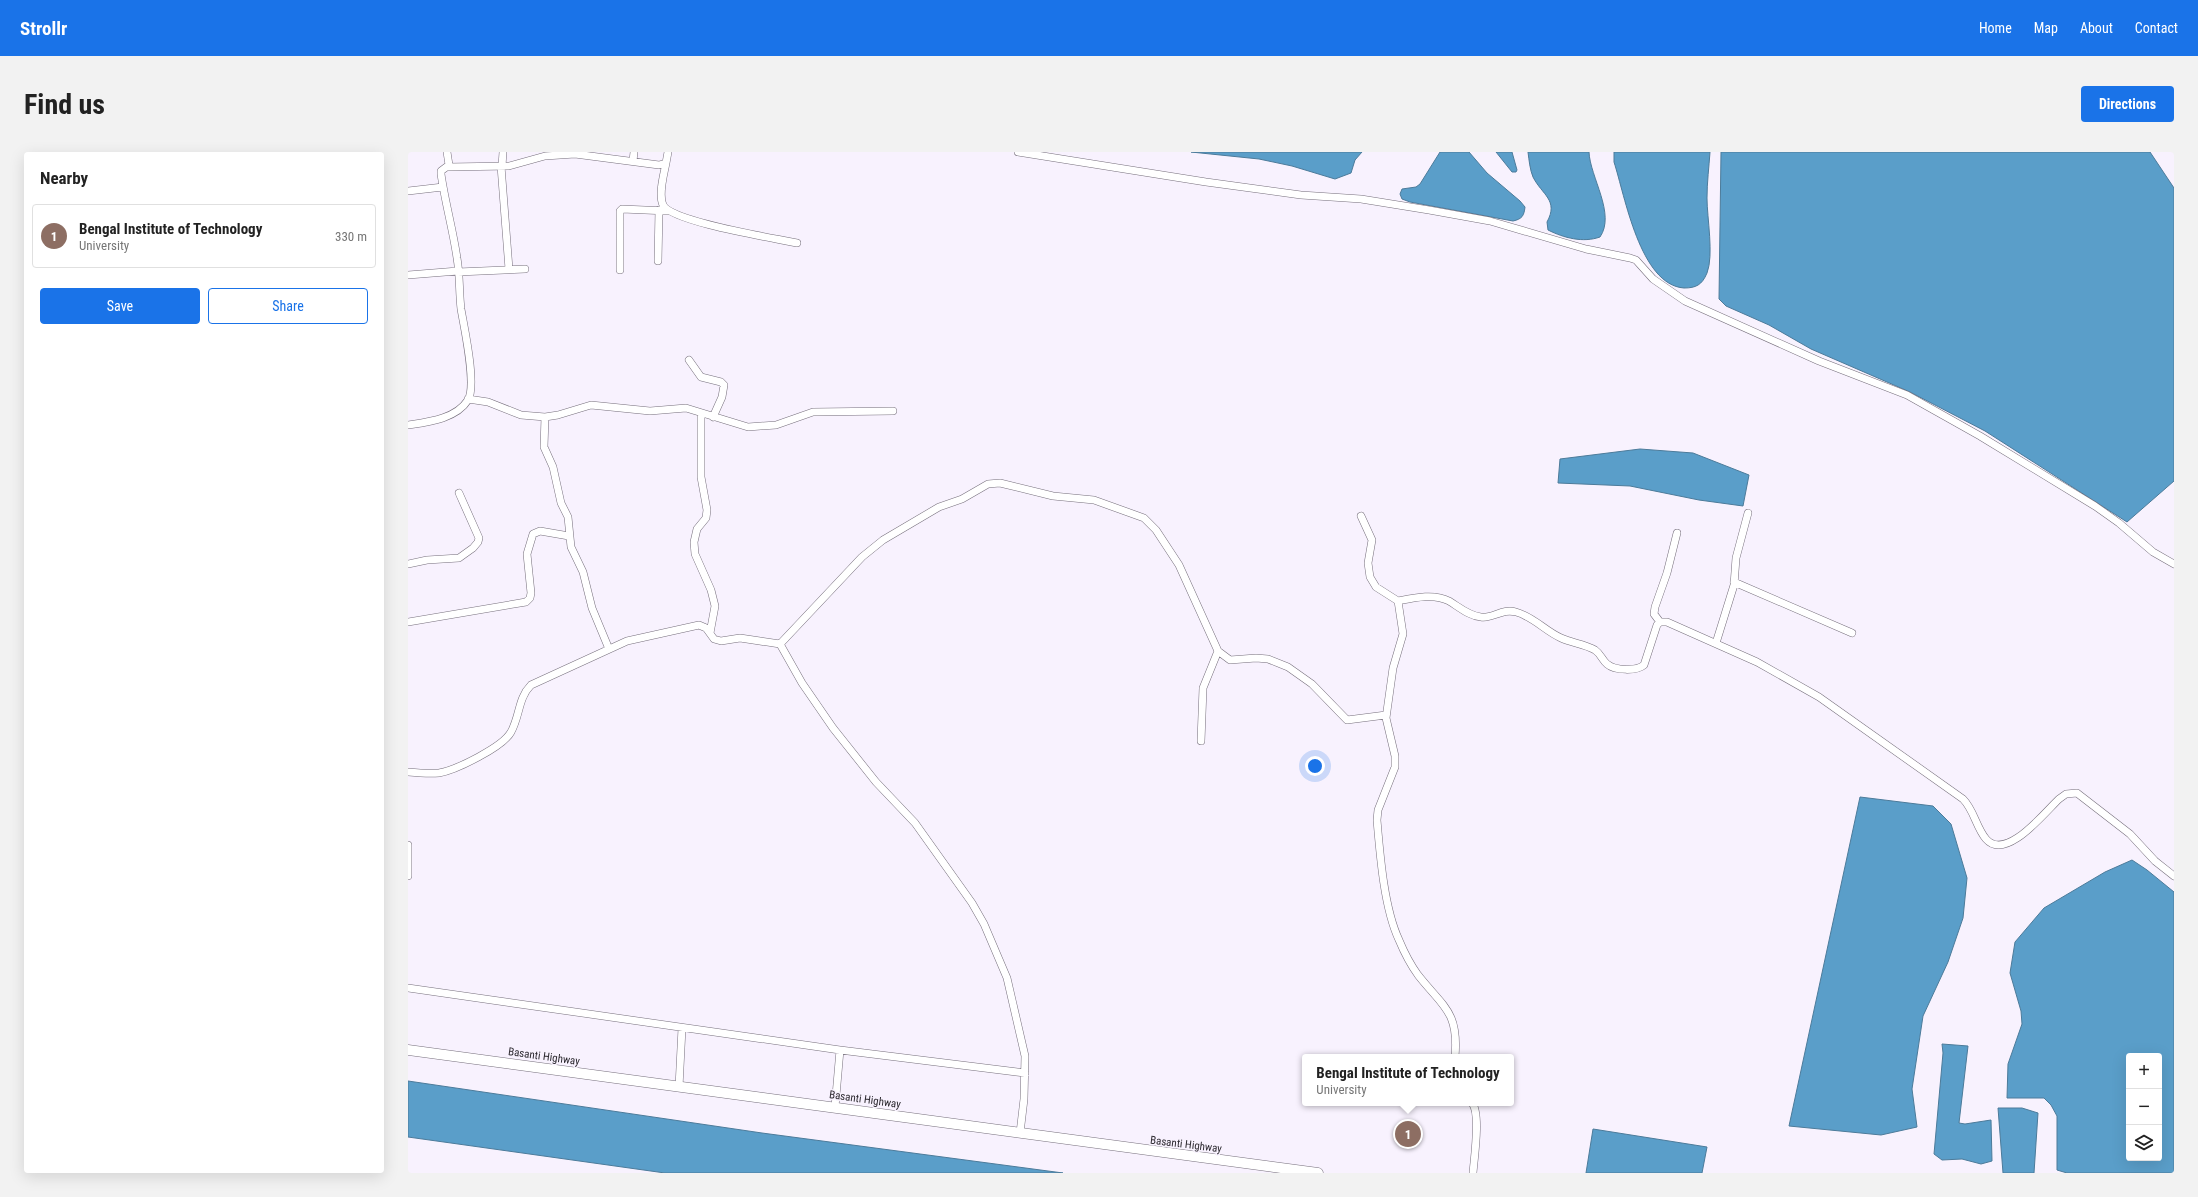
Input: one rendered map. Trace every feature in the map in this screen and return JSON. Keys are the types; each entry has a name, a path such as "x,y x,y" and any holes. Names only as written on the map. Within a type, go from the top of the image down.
{"main road":[{"name":"Basanti Highway","path":"408,1050 1318,1173"}],"street":[{"path":"408,424 441,419 461,407 468,399 470,362 467,338 463,324 462,271 443,187 447,152"},
{"path":"503,152 502,166 509,270"},
{"path":"633,162 634,152"},
{"path":"668,152 661,196 664,206 668,211"},
{"path":"1018,152 1206,182 1301,195 1361,199 1430,210 1490,221 1586,249 1636,260 1653,280 1685,301 1819,361 1907,395 1980,436 2095,506 2119,523 2153,552 2174,564"},
{"path":"445,169 502,166 559,154 599,155 633,162 659,165 666,163"},
{"path":"408,191 443,187"},
{"path":"620,270 620,211 622,209 668,211 696,222 797,243"},
{"path":"658,261 660,210"},
{"path":"408,275 462,271 525,269"},
{"path":"689,360 701,377 721,382 724,385 722,397 713,416"},
{"path":"468,399 488,402 521,414 545,417 558,416 591,405 650,411 686,408 742,426 755,427 776,425 813,412 892,411"},
{"path":"701,413 701,477 708,510 706,518 698,529 694,542 695,554 711,590 715,606 710,633"},
{"path":"545,417 544,447 554,467 561,502 568,517 571,547 583,572 592,608 609,649"},
{"path":"780,644 862,557 883,540 939,507 962,499 988,484 1000,483 1053,496 1094,500 1138,515 1149,522 1179,565 1218,651 1230,660 1256,658 1268,659 1288,667 1312,684 1347,720 1386,715"},
{"path":"408,564 428,560 459,558 473,548 478,542 479,538 459,493"},
{"path":"1716,643 1734,582 1736,558 1748,513"},
{"path":"1361,516 1372,540 1368,563 1370,578 1376,587 1398,601 1420,597 1446,600 1462,609 1484,618 1503,611 1517,612 1536,621 1561,638 1595,650 1608,665 1622,669 1636,669 1644,665 1657,626 1660,622"},
{"path":"408,622 526,602 530,598 531,593 527,554 530,539 533,534 540,531 569,536"},
{"path":"1660,622 1654,614 1654,607 1667,573 1677,533"},
{"path":"1734,582 1852,633"},
{"path":"1398,601 1403,634 1393,668 1386,715 1387,729 1395,756 1395,767 1378,810 1377,820 1391,920 1398,939 1414,969 1452,1016 1456,1037 1455,1054"},
{"path":"1660,622 1668,622 1758,662 1829,704 1955,792 1967,803 1985,838 1994,844 2008,844 2016,840 2063,796 2071,792 2077,793 2124,829 2155,861 2174,876"},
{"path":"408,772 431,773 449,770 497,746 510,733 524,692 531,685 609,649 643,636 699,625 704,626 714,639 720,641 740,638 780,644"},
{"path":"780,644 802,683 833,728 876,782 915,823 978,913 1007,978 1022,1040 1026,1073 1020,1133"},
{"path":"1201,741 1203,688 1218,651"},
{"path":"408,845 408,876"},
{"path":"408,988 840,1050 1026,1073"},
{"path":"678,1087 682,1028"},
{"path":"835,1107 840,1050"},
{"path":"1474,1173 1475,1106"}],"water":[{"path":"1191,152 1362,152 1355,160 1351,173 1335,179 1292,166 1259,159"},
{"path":"1440,152 1469,152 1487,173 1525,207 1522,217 1513,221 1410,202 1402,199 1400,194 1402,189 1416,187 1420,184"},
{"path":"1496,152 1512,152 1517,170 1516,172 1512,172"},
{"path":"1528,152 1589,152 1593,173 1604,207 1604,228 1600,237 1580,240 1548,230 1547,222 1551,208 1550,203 1533,177"},
{"path":"1614,152 1710,152 1707,198 1710,256 1707,273 1698,285 1684,288 1669,283 1656,272 1645,256 1629,216 1614,162"},
{"path":"1721,152 2150,152 2174,188 2174,481 2127,522 1985,431 1910,392 1811,349 1769,325 1726,306 1719,299"},
{"path":"1640,449 1693,453 1749,475 1743,506 1699,500 1630,486 1558,483 1560,459"},
{"path":"1860,797 1933,806 1951,824 1967,878 1963,918 1948,962 1923,1016 1912,1089 1917,1127 1881,1135 1789,1126"},
{"path":"2132,860 2174,892 2174,1173 2067,1173 2057,1170 2057,1116 2051,1105 2044,1098 2007,1098 2008,1064 2022,1024 2021,1011 2010,973 2015,942 2044,908 2105,872"},
{"path":"1942,1044 1968,1046 1959,1123 1965,1124 1991,1120 1992,1161 1981,1164 1962,1159 1942,1160 1934,1154 1943,1053"},
{"path":"408,1081 762,1133 1063,1173 665,1173 408,1137"},
{"path":"1998,1108 2022,1108 2038,1113 2034,1173 2003,1173"},
{"path":"1593,1129 1707,1147 1702,1173 1586,1173"}],"place":[{"name":"Bengal Institute of Technology","path":"1408,1134"}]}
